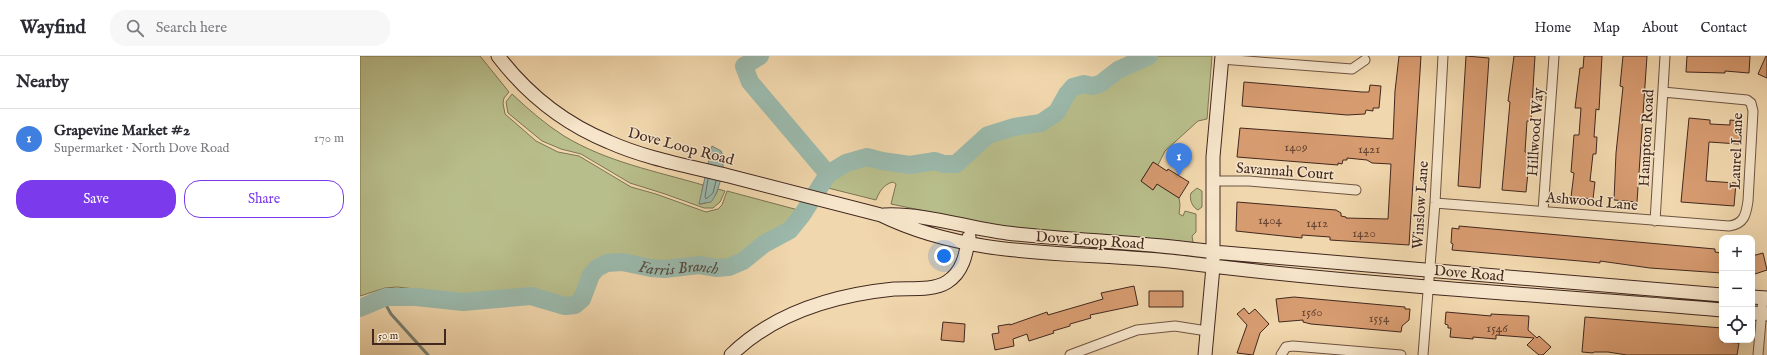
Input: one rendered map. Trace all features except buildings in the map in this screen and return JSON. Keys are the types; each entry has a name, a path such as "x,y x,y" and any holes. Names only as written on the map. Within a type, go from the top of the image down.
{"main road":[{"name":"Dove Loop Road","path":"498,56 511,72 534,95 571,123 610,143 655,157 882,215 904,226 968,244 1059,254 1138,259 1213,267"},
{"path":"1205,355 1213,267 1213,181 1222,57"},
{"name":"Dove Loop Road","path":"882,215 903,214 971,227 1027,235 1179,247 1213,252"},
{"path":"731,355 767,327 799,310 821,302 858,294 895,289 925,288 946,283 958,271 967,252 971,227"},
{"name":"Dove Road","path":"1213,252 1719,294"},
{"name":"Dove Road","path":"1213,267 1719,310"}],"street":[{"name":"Winslow Lane","path":"1423,355 1435,203 1443,56"},
{"name":"Hillwood Way","path":"1543,211 1554,56"},
{"name":"Hampton Road","path":"1656,221 1665,56"},
{"path":"1222,57 1352,69 1365,60"},
{"name":"Laurel Lane","path":"1663,92 1747,100 1751,103 1753,111 1749,194 1744,218"},
{"name":"Savannah Court","path":"1213,181 1250,181 1356,190"},
{"name":"Ashwood Lane","path":"1435,203 1728,226 1737,225 1744,218"},
{"path":"1758,355 1761,298"},
{"path":"1070,355 1137,330 1175,326 1207,331"},
{"path":"1281,355 1286,347 1294,346 1401,355"}],"green space":[{"path":"360,56 480,56 509,92 504,98 503,103 505,114 536,141 558,152 579,156 631,187 656,194 706,212 718,209 722,205 727,191 802,211 779,234 760,241 746,254 727,263 702,260 662,264 626,256 609,257 597,260 591,266 572,299 566,301 543,291 524,289 506,294 460,294 397,287 385,288 360,296"},
{"path":"1149,56 1212,56 1207,119 1198,121 1165,151 1158,165 1153,162 1141,181 1153,190 1157,184 1179,198 1179,214 1183,216 1185,211 1196,214 1196,232 1192,236 1193,242 1187,243 998,226 891,204 896,184 893,182 882,189 876,200 820,186 828,174 857,158 867,157 910,165 935,161 944,164 956,164 988,135 1014,127 1041,123 1057,112 1067,94 1073,87 1084,84 1092,86 1100,84 1118,70"},
{"path":"512,94 530,111 550,126 580,145 597,153 632,165 703,185 700,204 712,200 718,189 725,191 720,202 713,208 704,208 630,183 581,154 561,149 542,141 508,113 506,102"},
{"path":"1197,188 1202,191 1202,207 1198,210 1193,205 1190,198 1191,193"}],"water":[{"path":"712,146 721,151 723,156 723,170 714,198 711,202 699,204"}],"waterway":[{"name":"Farris Branch","path":"360,308 386,297 416,297 463,302 531,296 565,306 575,305 582,299 591,275 597,268 607,263 622,262 651,268 665,269 699,265 717,268 729,267 743,261 764,244 790,230 802,215 828,174 750,82 744,66 760,56"},
{"path":"828,174 846,163 867,157 910,165 935,161 944,164 956,164 988,135 1014,127 1041,123 1057,112 1067,94 1073,87 1084,84 1092,86 1100,84 1118,70 1149,56"},
{"path":"382,298 391,314 428,355"}],"place":[{"name":"Grapevine Market #2","path":"1179,176"}]}
